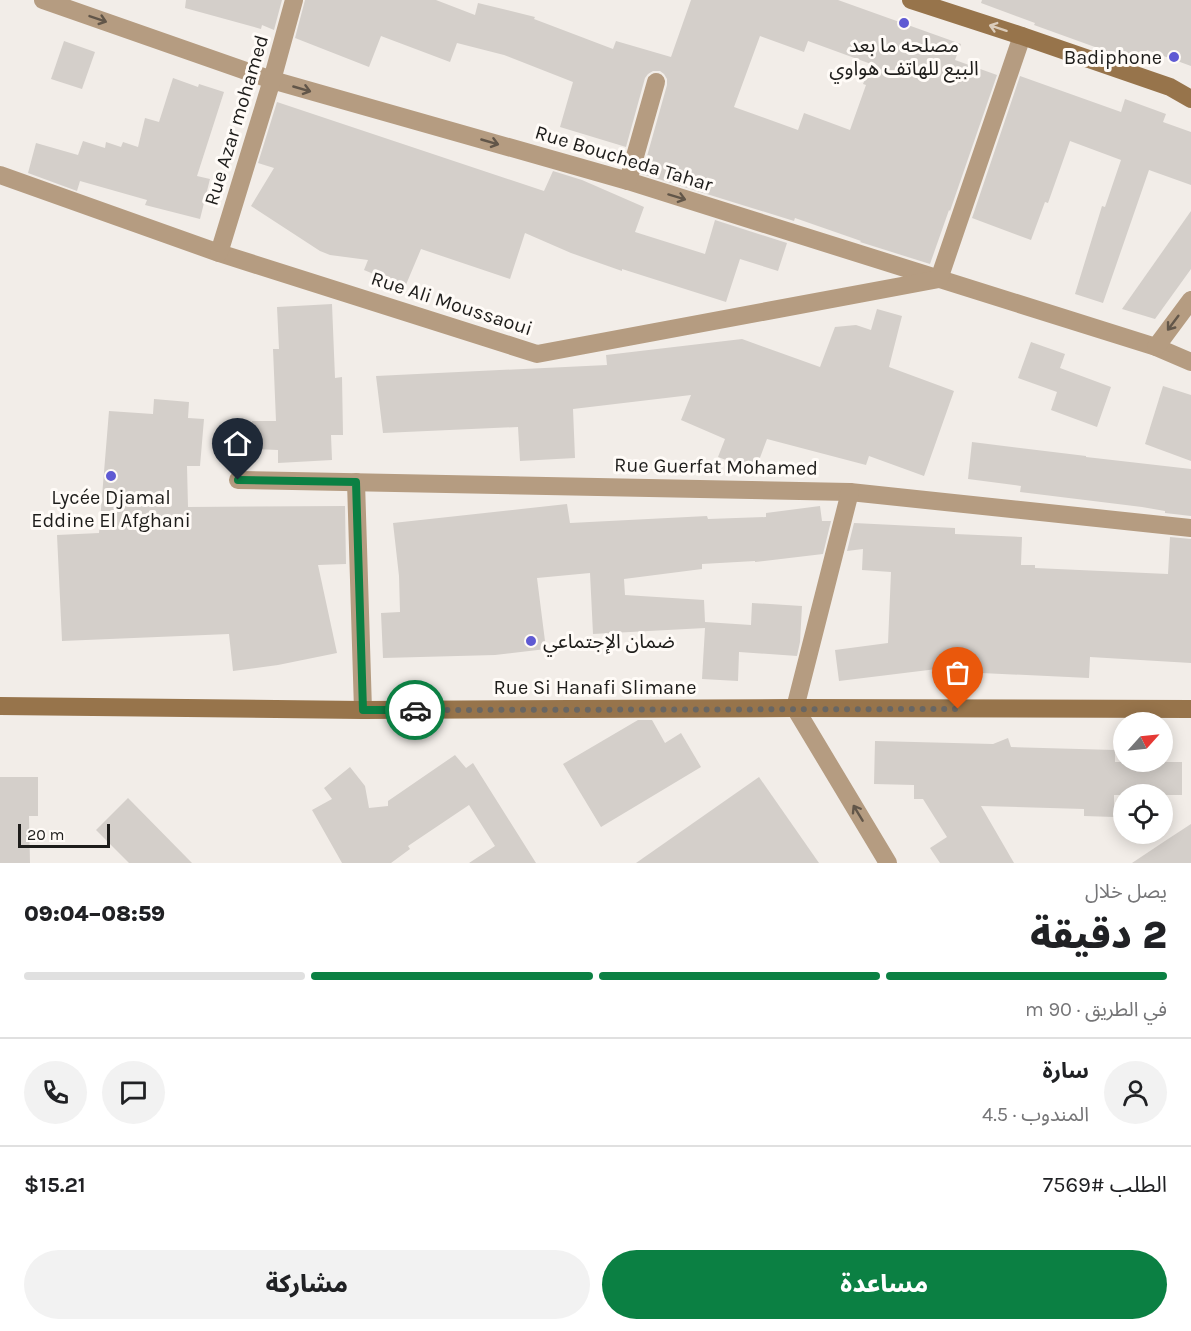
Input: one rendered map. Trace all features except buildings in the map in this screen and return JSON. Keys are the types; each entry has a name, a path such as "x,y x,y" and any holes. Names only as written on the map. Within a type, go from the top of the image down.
{"street":[{"name":"Rue Boucheda Tahar","path":"43,0 272,80 628,181 1156,347 1191,362"},
{"name":"Rue Azar mohamed","path":"219,253 294,0"},
{"path":"911,0 1170,87 1191,99"},
{"path":"939,279 1022,36"},
{"path":"628,181 656,82"},
{"name":"Rue Ali Moussaoui","path":"0,174 219,253 537,354 939,279"},
{"path":"1156,347 1191,300"},
{"name":"Rue Guerfat Mohamed","path":"238,480 850,492 1191,528"},
{"path":"356,482 363,710"},
{"path":"850,492 795,708 888,863"},
{"name":"Rue Si Hanafi Slimane","path":"0,706 363,710 1191,709"}],"way so far":[{"path":"415,710 958,709"}],"place":[{"name":"مصلحه ما بعد البيع للهاتف هواوي","path":"904,23"},
{"name":"Badiphone","path":"1174,57"},
{"name":"Lycée Djamal Eddine El Afghani","path":"111,476"},
{"name":"ضمان الإجتماعي","path":"531,641"}],"route":[{"path":"238,480 356,482 363,710 415,710"}]}
